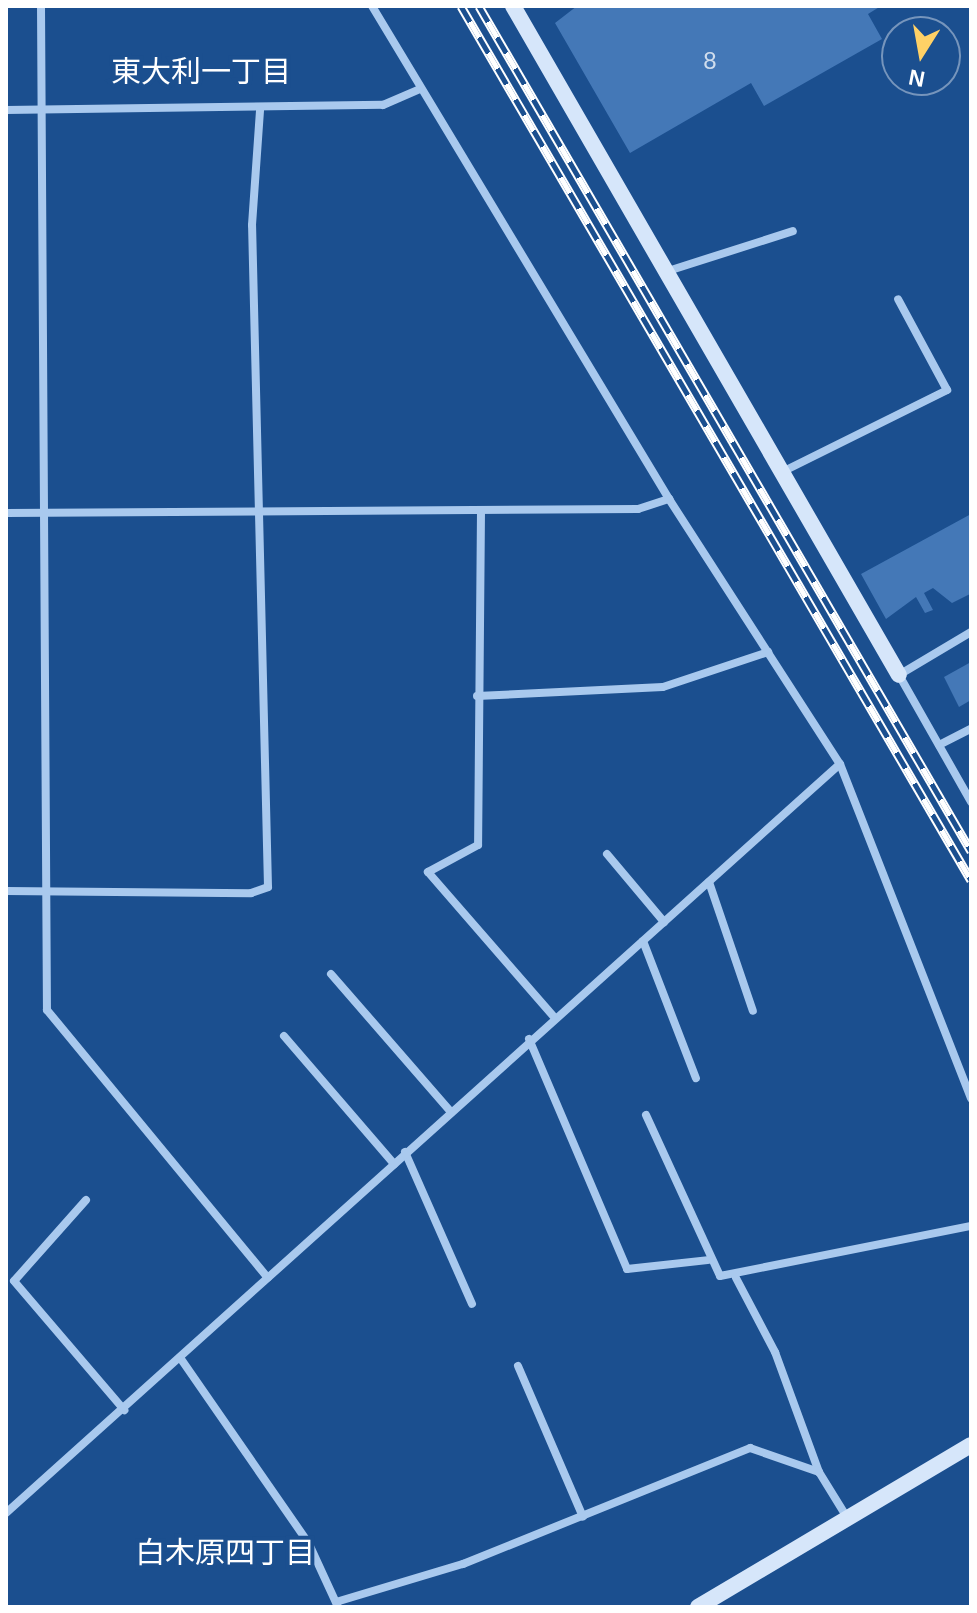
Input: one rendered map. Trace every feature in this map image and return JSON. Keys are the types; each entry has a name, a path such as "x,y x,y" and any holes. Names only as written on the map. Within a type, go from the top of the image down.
{"street":[{"path":"41,6 49,891 47,1010 268,1278"},
{"path":"372,6 669,499 840,764 971,1098"},
{"path":"513,6 786,470 971,802"},
{"path":"6,110 260,110 383,105 420,89"},
{"path":"6,891 251,893 268,887 263,509 252,225 260,110"},
{"path":"668,271 793,231"},
{"path":"786,470 947,390 898,299"},
{"path":"6,513 638,509 669,499"},
{"path":"481,511 478,845 428,872 555,1018"},
{"path":"899,675 971,632"},
{"path":"477,696 663,687 768,652"},
{"path":"939,745 971,729"},
{"path":"6,1513 181,1359 529,1039 840,764"},
{"path":"607,854 664,922"},
{"path":"709,882 753,1011"},
{"path":"643,941 696,1078"},
{"path":"331,974 451,1112"},
{"path":"284,1036 394,1164"},
{"path":"529,1039 627,1269 708,1260"},
{"path":"646,1115 708,1260 720,1276 736,1278 971,1226"},
{"path":"405,1152 472,1304"},
{"path":"86,1200 14,1281 124,1410"},
{"path":"736,1278 775,1352 819,1472 848,1519"},
{"path":"181,1359 309,1544 337,1604 583,1517 750,1448 819,1472"},
{"path":"518,1366 583,1517"},
{"path":"698,1607 971,1445"}],"building":[{"path":"577,6 881,6 868,14 881,40 764,106 751,83 630,153 555,23"},
{"path":"971,514 970,594 952,603 933,588 924,593 933,610 925,613 916,597 886,619 861,574"},
{"path":"971,662 971,700 959,707 944,677"}],"railway":[{"path":"461,6 971,880"},
{"path":"479,6 971,851"}],"district":[{"name":"東大利一丁目","path":"201,72"},
{"name":"白木原四丁目","path":"225,1553"}]}
